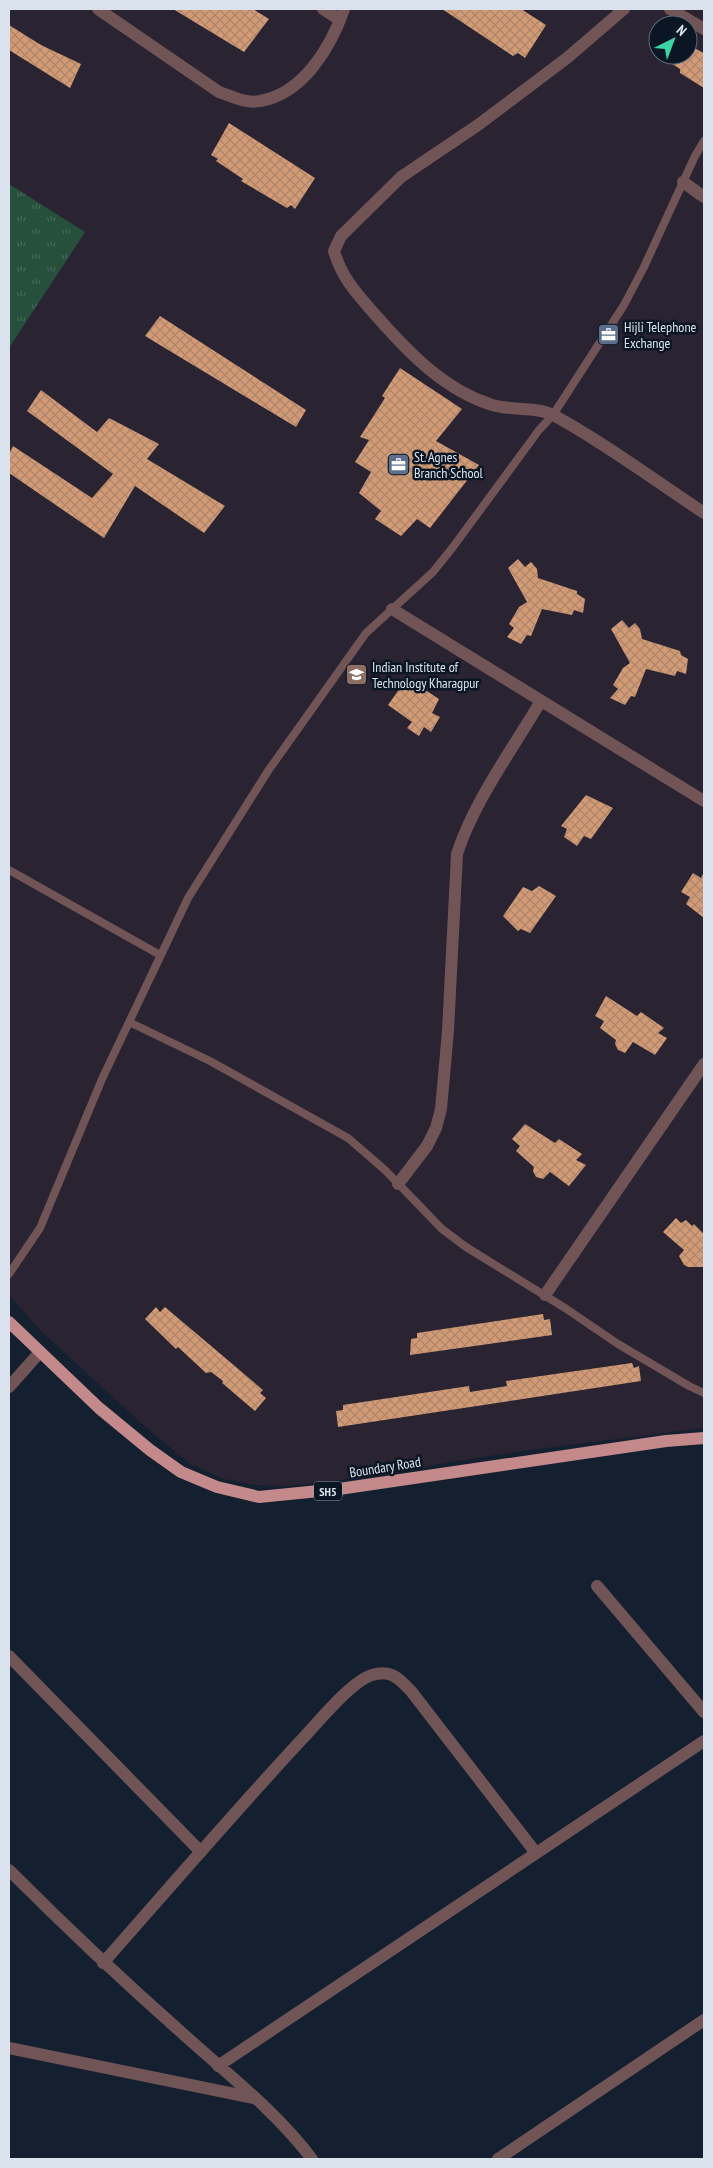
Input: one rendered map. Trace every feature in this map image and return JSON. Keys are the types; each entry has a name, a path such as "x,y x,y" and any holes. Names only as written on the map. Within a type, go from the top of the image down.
{"main road":[{"name":"Boundary Road","path":"9,1322 107,1414 150,1450 173,1466 217,1487 258,1497 339,1490 638,1445 704,1438"}],"street":[{"path":"98,9 219,92 237,99 258,102 280,94 299,82 314,65 330,42 342,14 323,9"},
{"path":"624,9 567,58 485,120 401,177 341,236 334,251 339,269 351,287 405,348 437,376 467,396 494,406 553,415 704,513"},
{"path":"670,9 704,29"},
{"path":"683,182 704,197"},
{"path":"392,609 704,801"},
{"path":"398,1184 427,1146 436,1128 441,1108 448,1031 457,854 474,813 541,701"},
{"path":"546,1295 704,1064"},
{"path":"9,1387 40,1352"},
{"path":"597,1586 704,1712"},
{"path":"9,1656 201,1852"},
{"path":"103,1963 262,1781 342,1696 370,1675 386,1672 398,1678 411,1691 536,1853"},
{"path":"218,2066 704,1741"},
{"path":"9,1870 103,1963 254,2098 301,2145 312,2159"},
{"path":"498,2159 704,2020"},
{"path":"9,2048 254,2098"}],"lane":[{"path":"9,1274 40,1228 102,1079 188,898 268,771 366,633 433,572 539,430 553,415 624,305 694,156 704,141"},
{"path":"9,870 160,955"},
{"path":"129,1022 210,1061 348,1138 378,1164 442,1229 466,1247 546,1295 618,1344 704,1393"}],"shaded area":[{"name":"Indian Institute of Technology Kharagpur","path":"9,9 704,9 704,1428 514,1452 321,1483 285,1486 254,1485 224,1479 190,1464 141,1423 40,1330 9,1295"}],"green space":[{"path":"9,184 85,232 9,348"}],"building":[{"path":"173,9 253,9 269,19 244,52"},
{"path":"442,9 521,9 546,25 525,58 518,53 513,56"},
{"path":"9,25 41,45 81,64 70,88 9,50"},
{"path":"698,50 704,53 704,88 680,73 680,69 674,65 698,65"},
{"path":"229,123 315,178 295,209 291,205 287,208 241,181 243,179 216,161 218,159 211,155"},
{"path":"160,316 306,410 296,427 145,336"},
{"path":"400,368 462,409 436,441 479,465 430,528 417,519 401,536 375,519 381,511 359,493 371,472 355,462 369,440 360,437 385,398 382,396"},
{"path":"41,390 97,432 109,418 159,444 147,459 225,506 204,533 135,486 104,538 9,473 9,454 13,446 92,498 113,474 27,411"},
{"path":"518,559 525,567 531,562 537,569 538,578 577,591 577,594 585,599 583,613 574,610 572,615 542,609 531,636 527,635 521,644 507,637 514,628 509,624 519,607 527,602 508,568"},
{"path":"622,620 629,628 635,623 640,629 642,639 680,651 681,655 688,659 686,674 677,671 675,676 646,669 635,697 631,696 625,705 610,698 618,689 613,685 623,668 630,663 611,629"},
{"path":"407,678 439,699 432,713 440,717 431,732 424,727 419,736 407,728 412,722 388,705"},
{"path":"586,795 613,808 591,839 584,836 577,846 564,837 567,829 561,826"},
{"path":"704,872 704,918 686,904 690,897 681,892 693,873 701,878"},
{"path":"539,886 556,896 530,933 521,929 518,931 503,916 523,887 532,891"},
{"path":"606,996 637,1016 641,1012 664,1028 658,1033 667,1038 655,1055 633,1042 625,1053 618,1050 615,1044 616,1040 600,1028 604,1021 595,1016"},
{"path":"525,1124 555,1143 559,1139 582,1154 576,1160 586,1165 569,1186 550,1172 543,1179 536,1177 533,1171 534,1167 516,1151 520,1146 512,1139"},
{"path":"676,1218 681,1223 686,1220 692,1226 694,1224 704,1234 704,1267 688,1267 684,1265 679,1256 684,1250 663,1232"},
{"path":"156,1307 160,1312 165,1307 263,1390 260,1393 266,1398 255,1411 222,1383 223,1381 211,1372 206,1373 178,1347 176,1349 145,1319"},
{"path":"543,1314 544,1320 550,1319 552,1335 410,1355 411,1339 417,1338 417,1333"},
{"path":"632,1363 634,1368 639,1366 641,1381 338,1427 336,1411 343,1410 343,1405 469,1386 470,1392 507,1386 506,1381"}],"place":[{"name":"Hijli Telephone Exchange","path":"608,335"},
{"name":"St. Agnes Branch School","path":"398,465"},
{"name":"Indian Institute of Technology Kharagpur","path":"356,675"}]}
